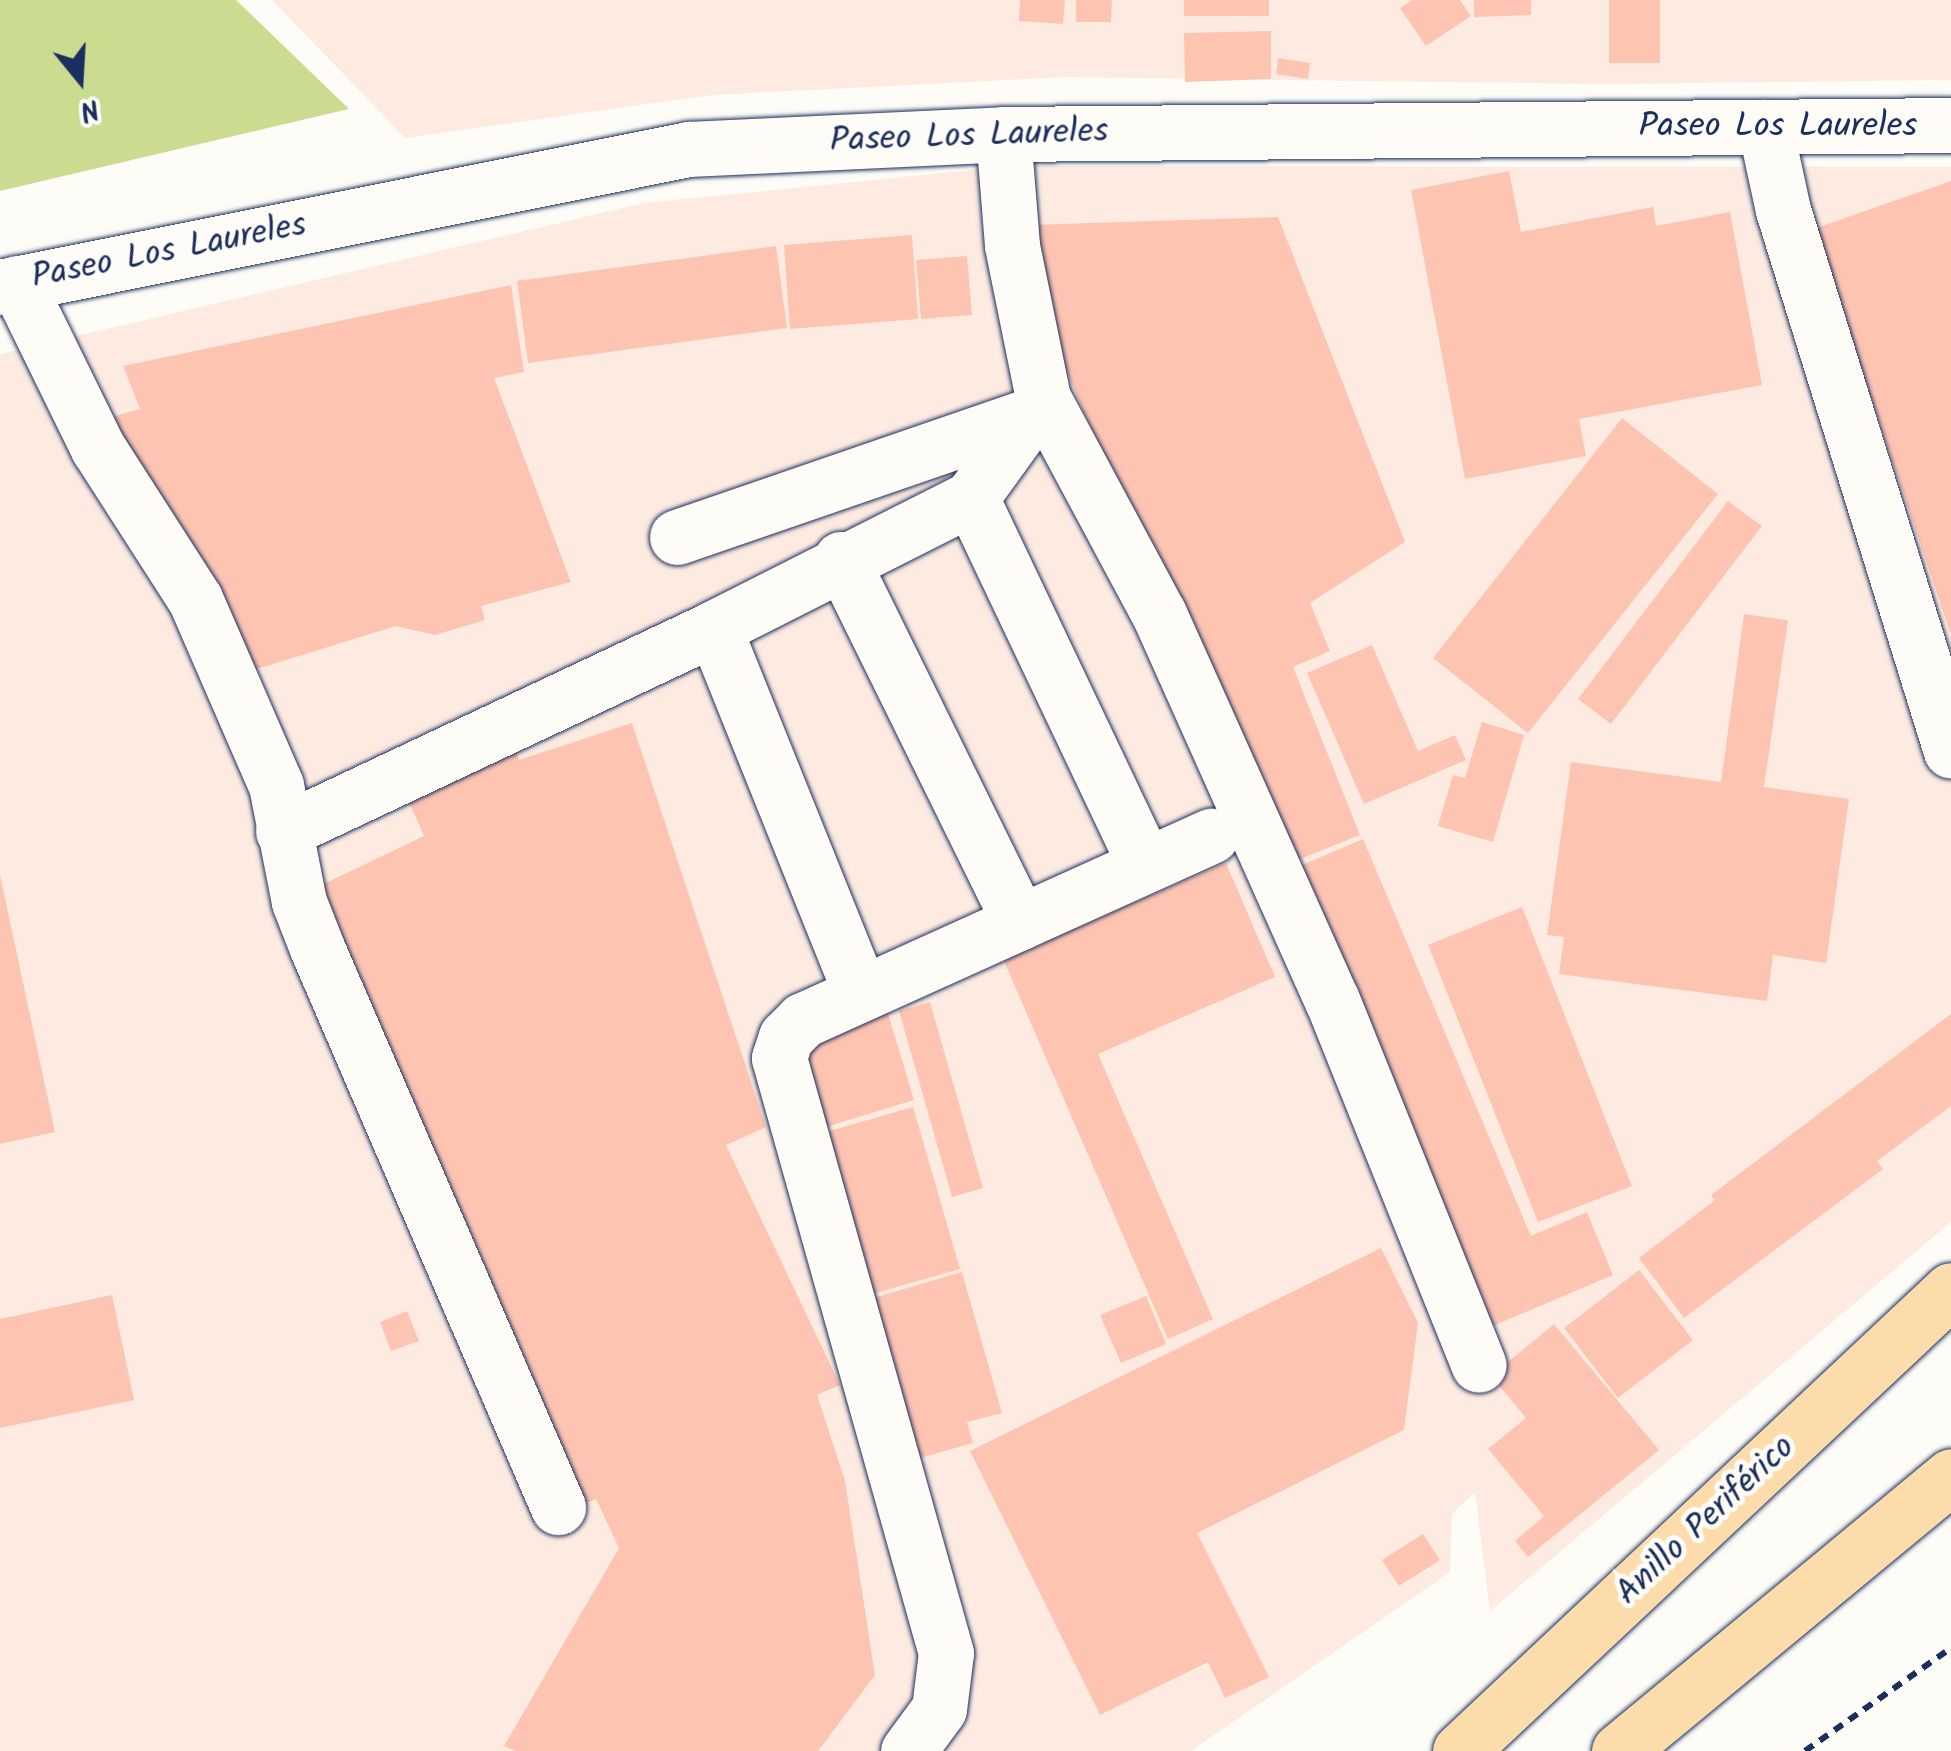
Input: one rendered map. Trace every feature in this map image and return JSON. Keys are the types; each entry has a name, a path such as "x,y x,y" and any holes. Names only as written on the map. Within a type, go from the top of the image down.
{"highway":[{"name":"Anillo Periférico","path":"1460,1751 1951,1290"},
{"path":"1619,1751 1951,1476"}],"street":[{"name":"Paseo Los Laureles","path":"9,285 689,149 1003,134 1951,125"},
{"path":"1766,127 1784,210 1951,751"},
{"path":"1003,134 1012,244 1034,407 1167,632 1332,1000 1479,1365"},
{"path":"9,285 98,448 195,599 276,784 283,831 316,948 558,1507"},
{"path":"283,831 714,628 841,559 971,498 1000,465 1034,407"},
{"path":"677,538 1034,407"},
{"path":"971,498 1145,864"},
{"path":"841,559 1020,922"},
{"path":"714,628 861,993"},
{"path":"908,1751 939,1709 946,1653 779,1058 786,1037 803,1020 1211,836"}],"path":[{"path":"1805,1751 1951,1648"}],"shaded area":[{"path":"272,0 1951,0 1951,80 1608,84 1067,77 712,95 405,138"},
{"path":"1012,166 1951,167 1951,1222 1490,1611 1475,1492 1452,1514 1450,1572 1191,1751 0,1751 0,354 644,203"}],"green space":[{"path":"0,0 236,0 349,109 0,191"}],"building":[{"path":"1020,0 1065,0 1063,24 1019,21"},
{"path":"1076,0 1112,0 1111,22 1076,22"},
{"path":"1184,0 1269,0 1269,16 1184,16"},
{"path":"1412,0 1460,0 1471,16 1426,46 1400,8"},
{"path":"1474,0 1531,0 1531,15 1474,17"},
{"path":"1609,0 1660,0 1660,63 1609,63"},
{"path":"1271,31 1271,79 1185,82 1184,33"},
{"path":"1278,58 1310,63 1308,79 1276,74"},
{"path":"1509,171 1521,232 1653,207 1656,226 1730,212 1762,385 1579,419 1586,456 1465,479 1411,190"},
{"path":"1951,181 1950,632 1866,382 1853,387 1802,233"},
{"path":"1278,217 1405,542 1310,603 1330,651 1293,667 1360,835 1280,867 1022,268 1030,225"},
{"path":"912,235 918,319 790,329 784,245"},
{"path":"776,246 787,328 528,363 517,281"},
{"path":"967,256 972,315 921,319 916,260"},
{"path":"511,285 524,372 494,378 571,582 481,606 485,620 435,635 396,626 257,669 242,667 97,421 140,409 123,366"},
{"path":"1622,418 1718,494 1528,733 1433,658"},
{"path":"1728,501 1762,526 1611,724 1578,699"},
{"path":"1744,614 1788,620 1764,787 1849,799 1826,963 1773,955 1767,1001 1559,974 1564,937 1547,935 1571,762 1721,782"},
{"path":"1372,645 1418,751 1455,735 1466,760 1364,804 1307,673"},
{"path":"1482,722 1524,735 1493,842 1438,826 1453,775 1465,778"},
{"path":"632,723 766,1127 726,1145 840,1385 817,1395 845,1481 875,1675 818,1751 516,1751 504,1746 619,1548 596,1499 582,1505 311,890 424,836 402,786 517,752 519,760"},
{"path":"1363,839 1531,1236 1587,1212 1613,1275 1483,1330 1288,871"},
{"path":"1226,863 1275,977 1098,1054 1213,1319 1168,1339 1003,959"},
{"path":"0,875 55,1132 0,1144"},
{"path":"1522,907 1632,1186 1538,1222 1428,945"},
{"path":"930,1002 983,1188 952,1197 899,1011"},
{"path":"887,1010 914,1100 826,1127 799,1037"},
{"path":"1951,1014 1951,1106 1877,1161 1883,1169 1684,1318 1639,1258 1715,1200 1711,1195"},
{"path":"913,1107 960,1269 872,1294 826,1132"},
{"path":"1381,1248 1418,1323 1404,1430 1197,1533 1269,1677 1225,1698 1208,1662 1100,1715 970,1451"},
{"path":"1639,1270 1693,1340 1618,1398 1564,1328"},
{"path":"962,1272 1002,1413 967,1422 973,1443 920,1458 873,1298"},
{"path":"112,1295 134,1400 0,1428 0,1319"},
{"path":"1146,1296 1166,1344 1121,1363 1100,1315"},
{"path":"407,1311 419,1341 391,1351 380,1322"},
{"path":"1554,1324 1659,1450 1528,1557 1515,1541 1544,1516 1488,1449 1526,1418 1491,1376"},
{"path":"1423,1534 1440,1560 1399,1586 1382,1560"}]}
